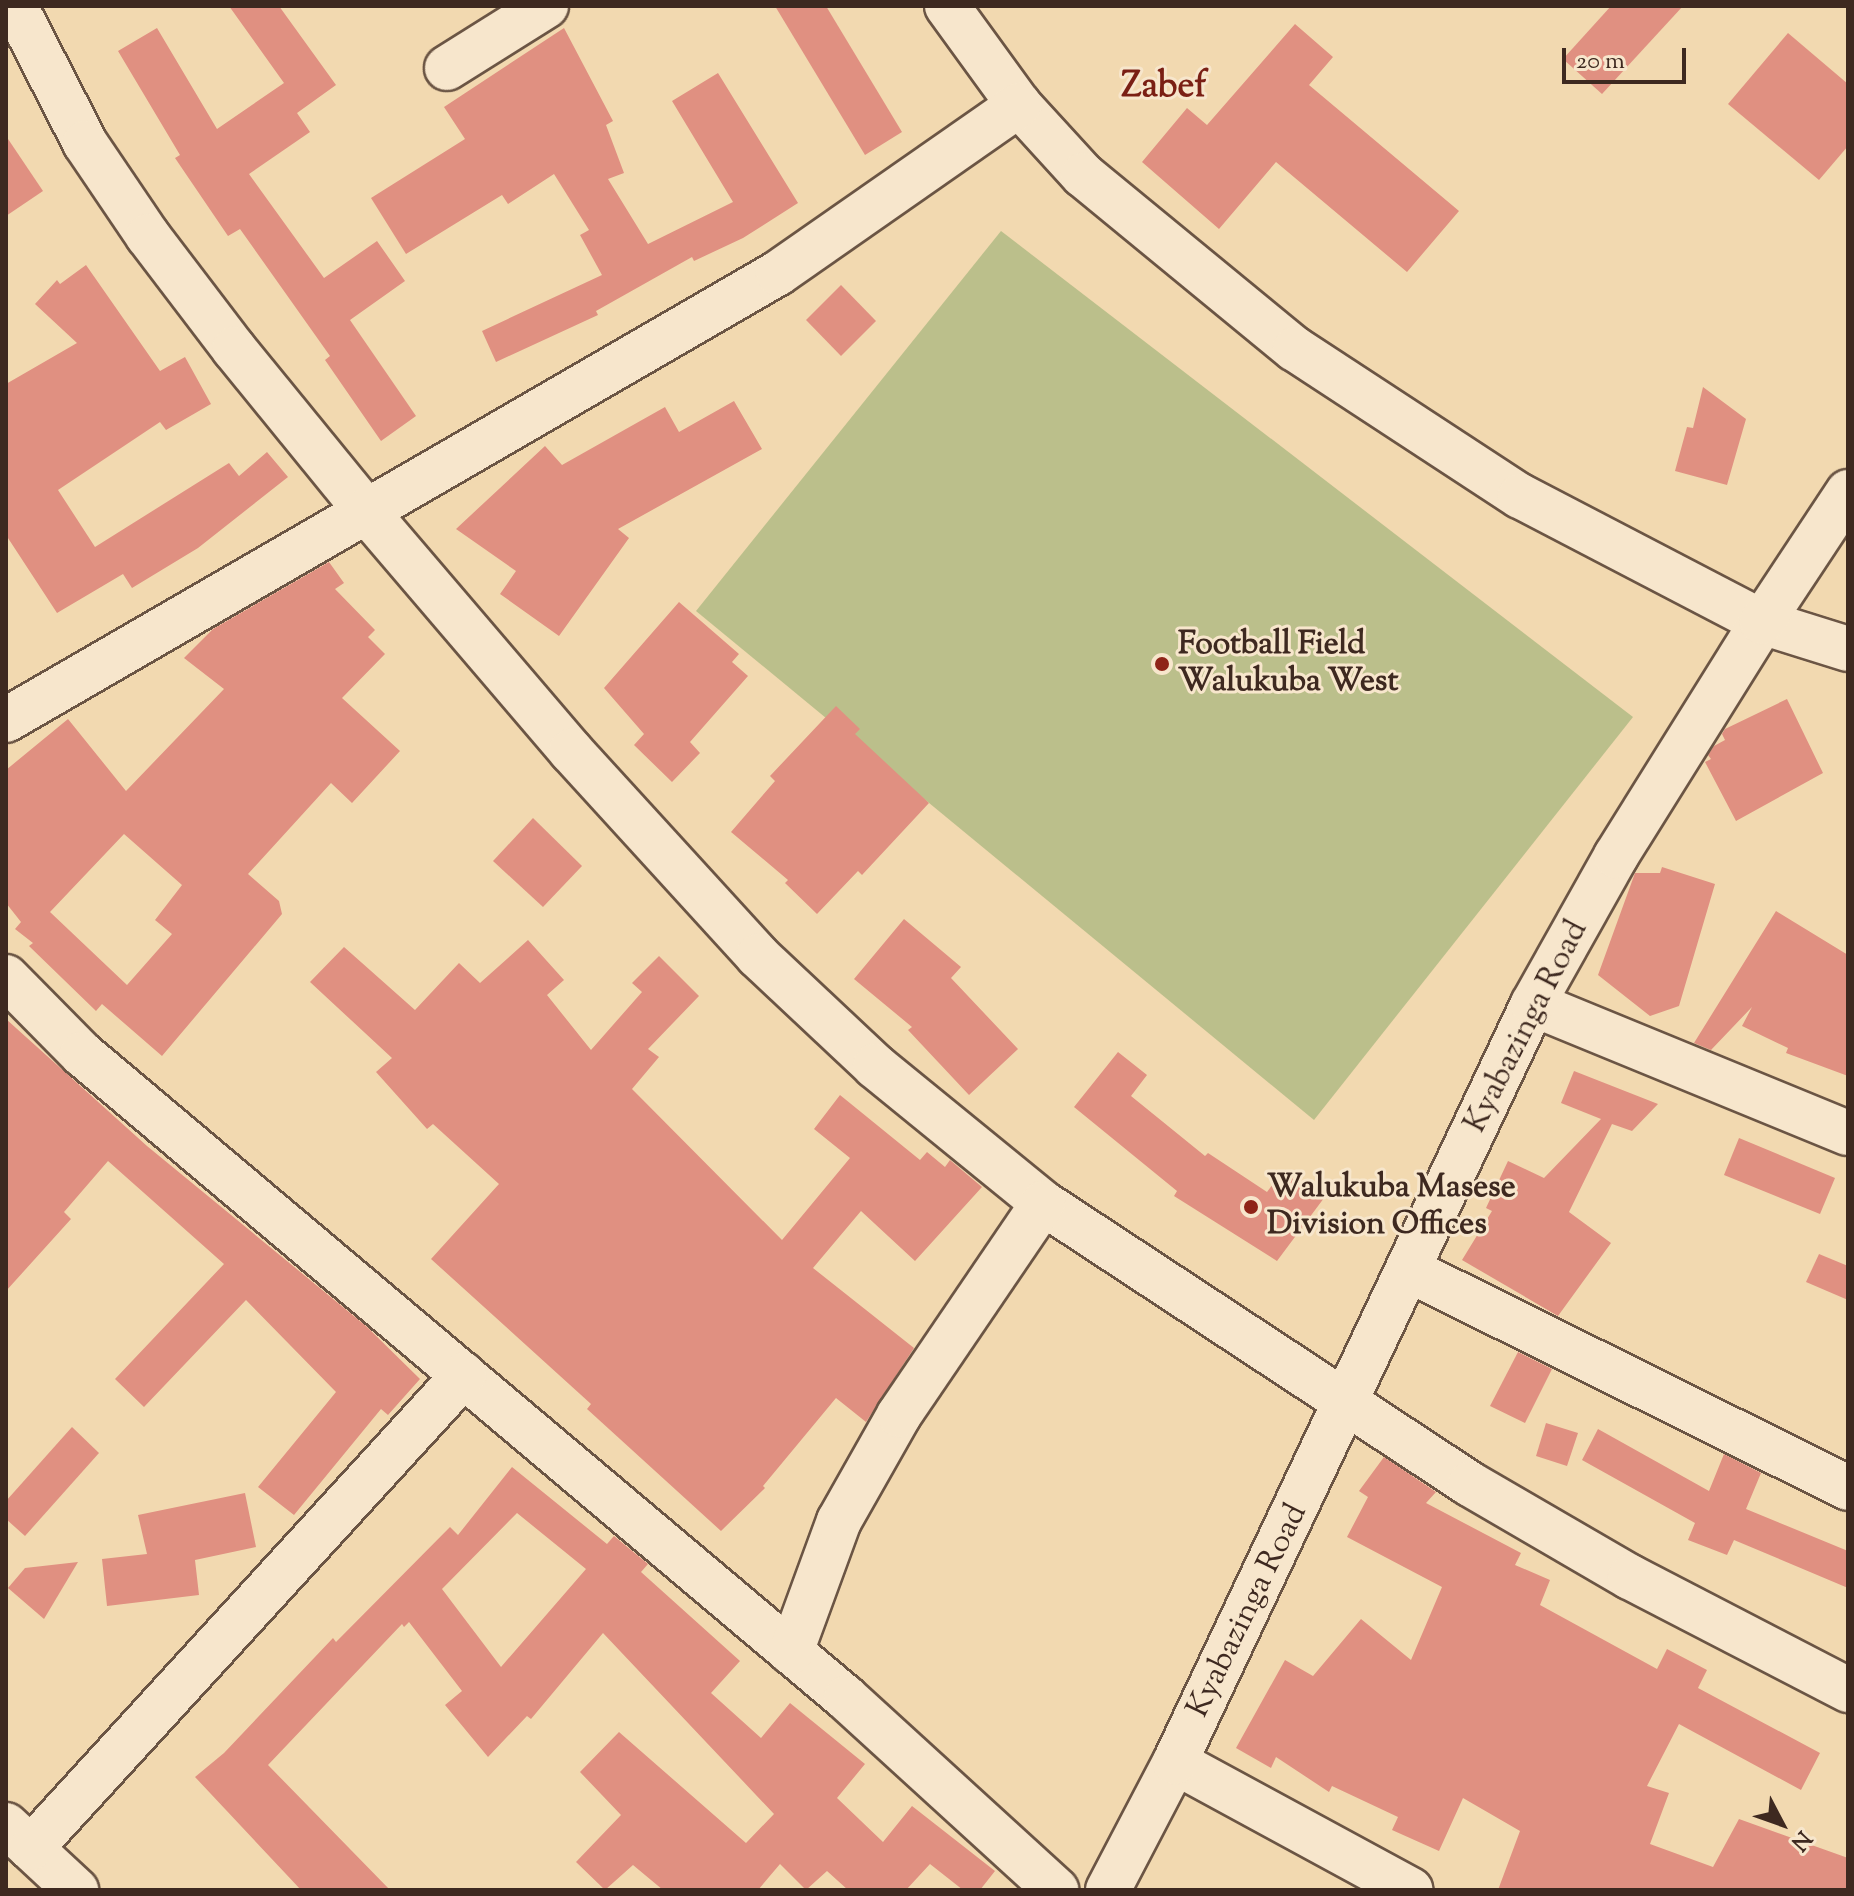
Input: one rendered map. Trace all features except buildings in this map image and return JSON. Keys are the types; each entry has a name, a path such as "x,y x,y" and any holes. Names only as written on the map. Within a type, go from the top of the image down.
{"street":[{"path":"15,6 85,143 148,236 366,511 571,751 758,956 875,1066 1043,1203 1470,1484 1630,1577 1848,1690"},
{"path":"447,68 546,6"},
{"path":"947,6 1019,105 1083,175 1295,349 1520,496 1762,622 1848,649"},
{"path":"6,720 778,273 1019,105"},
{"name":"Kyabazinga Road","path":"1108,1890 1175,1762 1533,1004 1616,856 1762,622 1848,492"},
{"path":"6,977 82,1054 791,1652 1056,1890"},
{"path":"1533,1004 1848,1133"},
{"path":"791,1652 846,1508 899,1415 1043,1203"},
{"path":"1409,1270 1848,1488"},
{"path":"76,1890 18,1836 464,1375"},
{"path":"1175,1762 1411,1890"}],"green space":[{"name":"Football Field Walukuba West","path":"1001,231 1633,717 1314,1120 696,611"}],"place":[{"name":"Football Field Walukuba West","path":"1162,664"},
{"name":"Walukuba Masese Division Offices","path":"1251,1207"}],"district":[{"name":"Zabef","path":"1164,88"}]}
